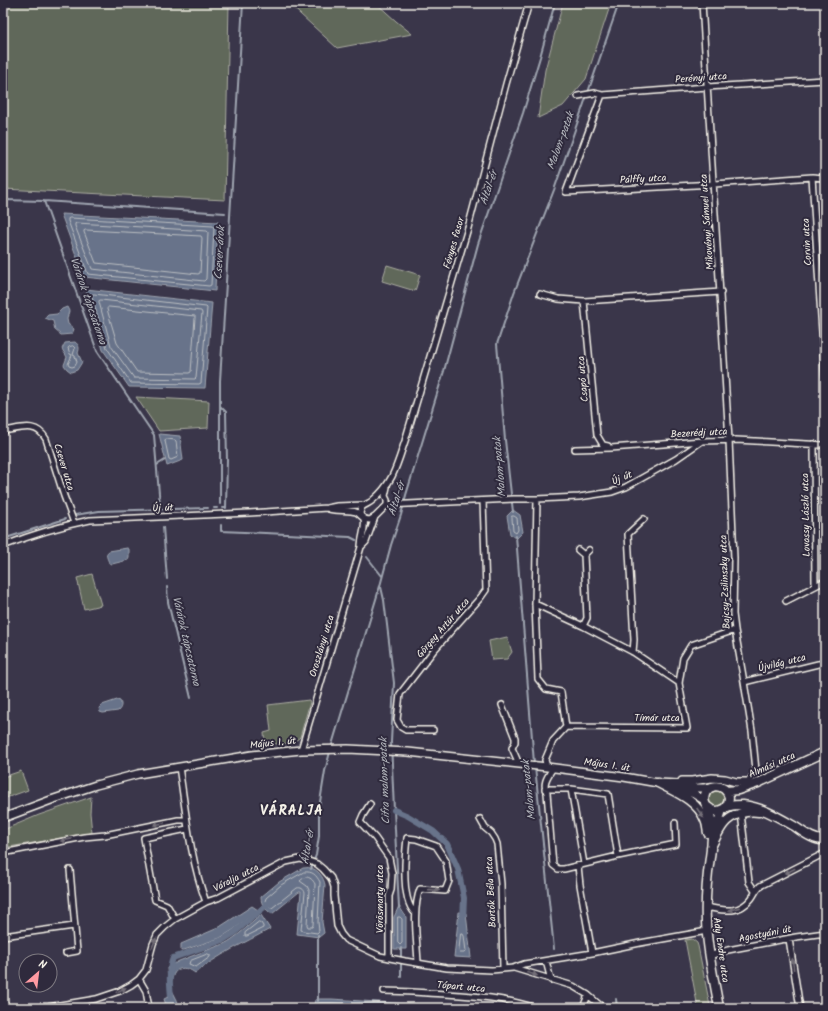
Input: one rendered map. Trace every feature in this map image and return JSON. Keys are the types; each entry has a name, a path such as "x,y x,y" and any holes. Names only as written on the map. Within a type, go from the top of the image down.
{"main road":[{"name":"Május 1. út","path":"3,818 51,800 110,781 138,774 252,755 301,750 399,751 455,756 624,777 658,783 694,794 706,803"},
{"name":"Almási utca","path":"726,791 738,790 758,783 825,752"},
{"path":"658,783 712,778 736,782 748,782 778,773"},
{"name":"Május 1. út","path":"658,783 678,784 696,788 712,787"},
{"path":"658,783 689,800 698,808 705,820 711,847"},
{"path":"712,787 720,787 726,791 729,798 728,805 724,809 711,847 711,819 706,803 706,792 712,787"},
{"path":"706,803 713,811 735,805 762,809 811,836 825,840"},
{"path":"711,847 724,824 733,816 754,811 775,816"},
{"name":"Ady Endre utca","path":"711,847 707,876 707,931 709,956 719,1008"}],"street":[{"name":"Fényes fasor","path":"364,505 371,502 387,486 393,475 405,441 468,228 529,3"},
{"name":"Mikovényi Sámuel utca","path":"702,3 729,440"},
{"name":"Perényi utca","path":"578,96 595,93 602,95 825,80"},
{"name":"Pálffy utca","path":"602,95 566,192 812,177 825,178"},
{"name":"Corvin utca","path":"812,177 822,306 825,379"},
{"path":"540,294 558,299 584,301 721,292"},
{"name":"Csapó utca","path":"584,301 597,435 602,445 612,448"},
{"name":"Csever utca","path":"3,431 29,427 43,434 74,523"},
{"name":"Bezerédj utca","path":"575,449 729,440 825,445"},
{"name":"Bajcsy-Zsilinszky utca","path":"729,440 734,558 733,614 752,731 756,770"},
{"name":"Új út","path":"387,505 579,497 612,492 626,487 676,459 702,441"},
{"name":"Lovassy László utca","path":"814,444 815,586"},
{"name":"Fényes fasor","path":"387,486 385,496 387,505"},
{"path":"377,497 381,496 386,498"},
{"path":"537,499 535,604 538,679 546,689 561,692 566,727 553,741 545,760 550,768 545,783 545,789 547,793 553,864 558,869 564,869 676,844 675,823"},
{"name":"Görgey Artúr utca","path":"433,730 406,730 401,727 397,720 400,694 434,650 486,590 483,501"},
{"name":"Új út","path":"3,546 37,533 90,520 249,513 364,505"},
{"name":"Oroszlányi utca","path":"362,547 361,541 365,523 360,511 364,505"},
{"path":"362,518 370,520 387,505"},
{"name":"Új út","path":"327,508 337,511 358,513 362,518"},
{"name":"Oroszlányi utca","path":"301,750 362,547 366,542 375,517"},
{"path":"633,652 634,640 628,534 644,519"},
{"path":"578,550 584,555 587,618 584,626"},
{"path":"584,555 589,550"},
{"path":"786,601 825,581"},
{"path":"535,604 584,626 633,652 679,682"},
{"name":"Tímár utca","path":"566,727 687,728 679,682 683,658 690,645 735,630"},
{"name":"Újvilág utca","path":"744,682 825,663"},
{"path":"502,705 515,738 512,748 519,764"},
{"path":"179,767 187,828 201,890 206,902"},
{"path":"748,782 756,770 764,777"},
{"path":"545,789 571,789 608,794 618,856"},
{"path":"571,789 584,864"},
{"name":"Vörösmarty utca","path":"370,804 360,822 375,838 389,858 391,864 392,890 389,896 389,958"},
{"path":"741,813 750,882 755,891"},
{"name":"Bartók Béla utca","path":"480,819 485,828 491,833 497,844 501,884 503,969"},
{"path":"3,853 84,837 105,835 178,820 186,820"},
{"path":"175,919 166,905 155,900 144,838 187,828"},
{"path":"415,913 411,910 404,875 407,838 416,839 436,846 446,861 449,881 445,891 420,889 415,913 418,963"},
{"path":"706,907 728,911 739,908 752,898 755,891 760,886 825,853"},
{"name":"Váralja utca","path":"139,979 146,970 157,935 175,919 286,862 300,859 317,864 331,878 334,887 337,926 346,940 380,956 389,958"},
{"path":"578,866 592,953"},
{"path":"66,952 78,951 74,926 70,870"},
{"path":"3,936 74,926"},
{"path":"389,958 447,968 492,970 513,968 524,964 572,957 707,931"},
{"path":"824,933 825,943"},
{"name":"Agostyáni út","path":"709,956 728,950 824,933"},
{"path":"789,939 800,1008"},
{"path":"546,961 551,980"},
{"path":"513,968 573,986 588,995 603,1008"},
{"path":"42,1008 96,999 120,991 139,979 146,991 149,1008"},
{"name":"Tópart utca","path":"384,991 474,996 511,1002 535,1008"},
{"path":"583,1008 588,995"}],"green space":[{"path":"3,3 229,3 225,200 3,189"},
{"path":"288,3 376,3 412,34 337,48"},
{"path":"563,3 611,3 586,79 563,106 538,118 545,70"},
{"path":"387,265 420,275 415,291 382,281"},
{"path":"136,397 209,401 208,428 159,431"},
{"path":"92,574 101,605 84,609 77,578"},
{"path":"507,637 512,652 507,659 492,660 489,641"},
{"path":"309,700 310,702 300,737 297,740 289,743 265,744 264,733 271,731 268,705"},
{"path":"21,771 28,790 3,799 3,777"},
{"path":"717,791 723,793 725,799 723,805 717,807 711,805 709,799 711,793"},
{"path":"91,797 90,813 92,833 3,848 3,830 39,815"},
{"path":"692,939 698,946 710,1006 709,1008 698,1008 685,940"}],"water":[{"path":"61,214 218,222 215,291 84,277"},
{"path":"86,289 212,303 205,388 129,387 103,350"},
{"path":"67,307 69,311 67,319 68,324 74,329 72,334 61,335 55,330 53,321 45,318 48,315 57,314 62,309"},
{"path":"75,342 79,347 78,353 82,362 77,370 71,372 64,365 67,357 62,349 65,343"},
{"path":"159,434 180,436 183,460 167,466"},
{"path":"513,510 520,515 523,532 516,539 510,534 507,516"},
{"path":"129,549 128,560 112,564 109,563 107,554 109,551"},
{"path":"117,700 120,701 121,704 118,711 100,712 99,708 102,705"},
{"path":"303,868 316,870 322,877 325,885 322,922 324,933 319,937 297,934 301,892 299,892 272,914 265,909 262,902 261,897 279,882"},
{"path":"252,906 258,910 233,930 220,938 181,951 181,944 218,928"},
{"path":"399,906 406,917 406,949 394,949 394,917"},
{"path":"459,912 466,913 471,958 454,957"},
{"path":"261,915 270,929 222,955 195,973 184,968 177,970 172,981 168,981 167,968 179,961 228,942"},
{"path":"170,990 172,990 177,1000 179,1008 165,1008 166,1005 164,999 168,997"},
{"path":"315,1000 467,1008 313,1008"}],"waterway":[{"name":"Csever-árok","path":"220,504 220,381 243,3"},
{"name":"Által-ér","path":"331,748 444,371 478,244 523,113 555,3"},
{"name":"Malom-patak","path":"513,512 497,344 514,293 554,190 619,3"},
{"path":"3,200 44,201 225,213"},
{"name":"Várárok tápcsatorna","path":"44,201 97,351 154,435 160,505"},
{"path":"220,406 226,412 226,508 223,508"},
{"path":"157,465 165,460"},
{"path":"75,515 99,511 208,508"},
{"path":"3,539 65,519"},
{"path":"221,525 221,531 350,537 356,540"},
{"name":"Várárok tápcsatorna","path":"163,527 167,579"},
{"name":"Malom-patak","path":"516,536 534,763"},
{"path":"367,557 382,576"},
{"name":"Várárok tápcsatorna","path":"167,587 168,602 191,698"},
{"name":"Cifra malom-patak","path":"381,587 384,600 394,683 391,742 399,908"},
{"name":"Által-ér","path":"311,869 316,855 319,836 319,808 325,771 330,752"},
{"name":"Malom-patak","path":"535,767 554,949"},
{"path":"394,810 408,816 433,831 447,844 458,869 464,898 463,920"},
{"path":"172,1008 170,970 173,958 223,940 234,933 270,902"},
{"name":"Által-ér","path":"318,935 318,1001"},
{"name":"Cifra malom-patak","path":"401,948 401,977"},
{"name":"Malom-patak","path":"616,999 617,1008"}],"district":[{"name":"VÁRALJA","path":"292,811"}]}
